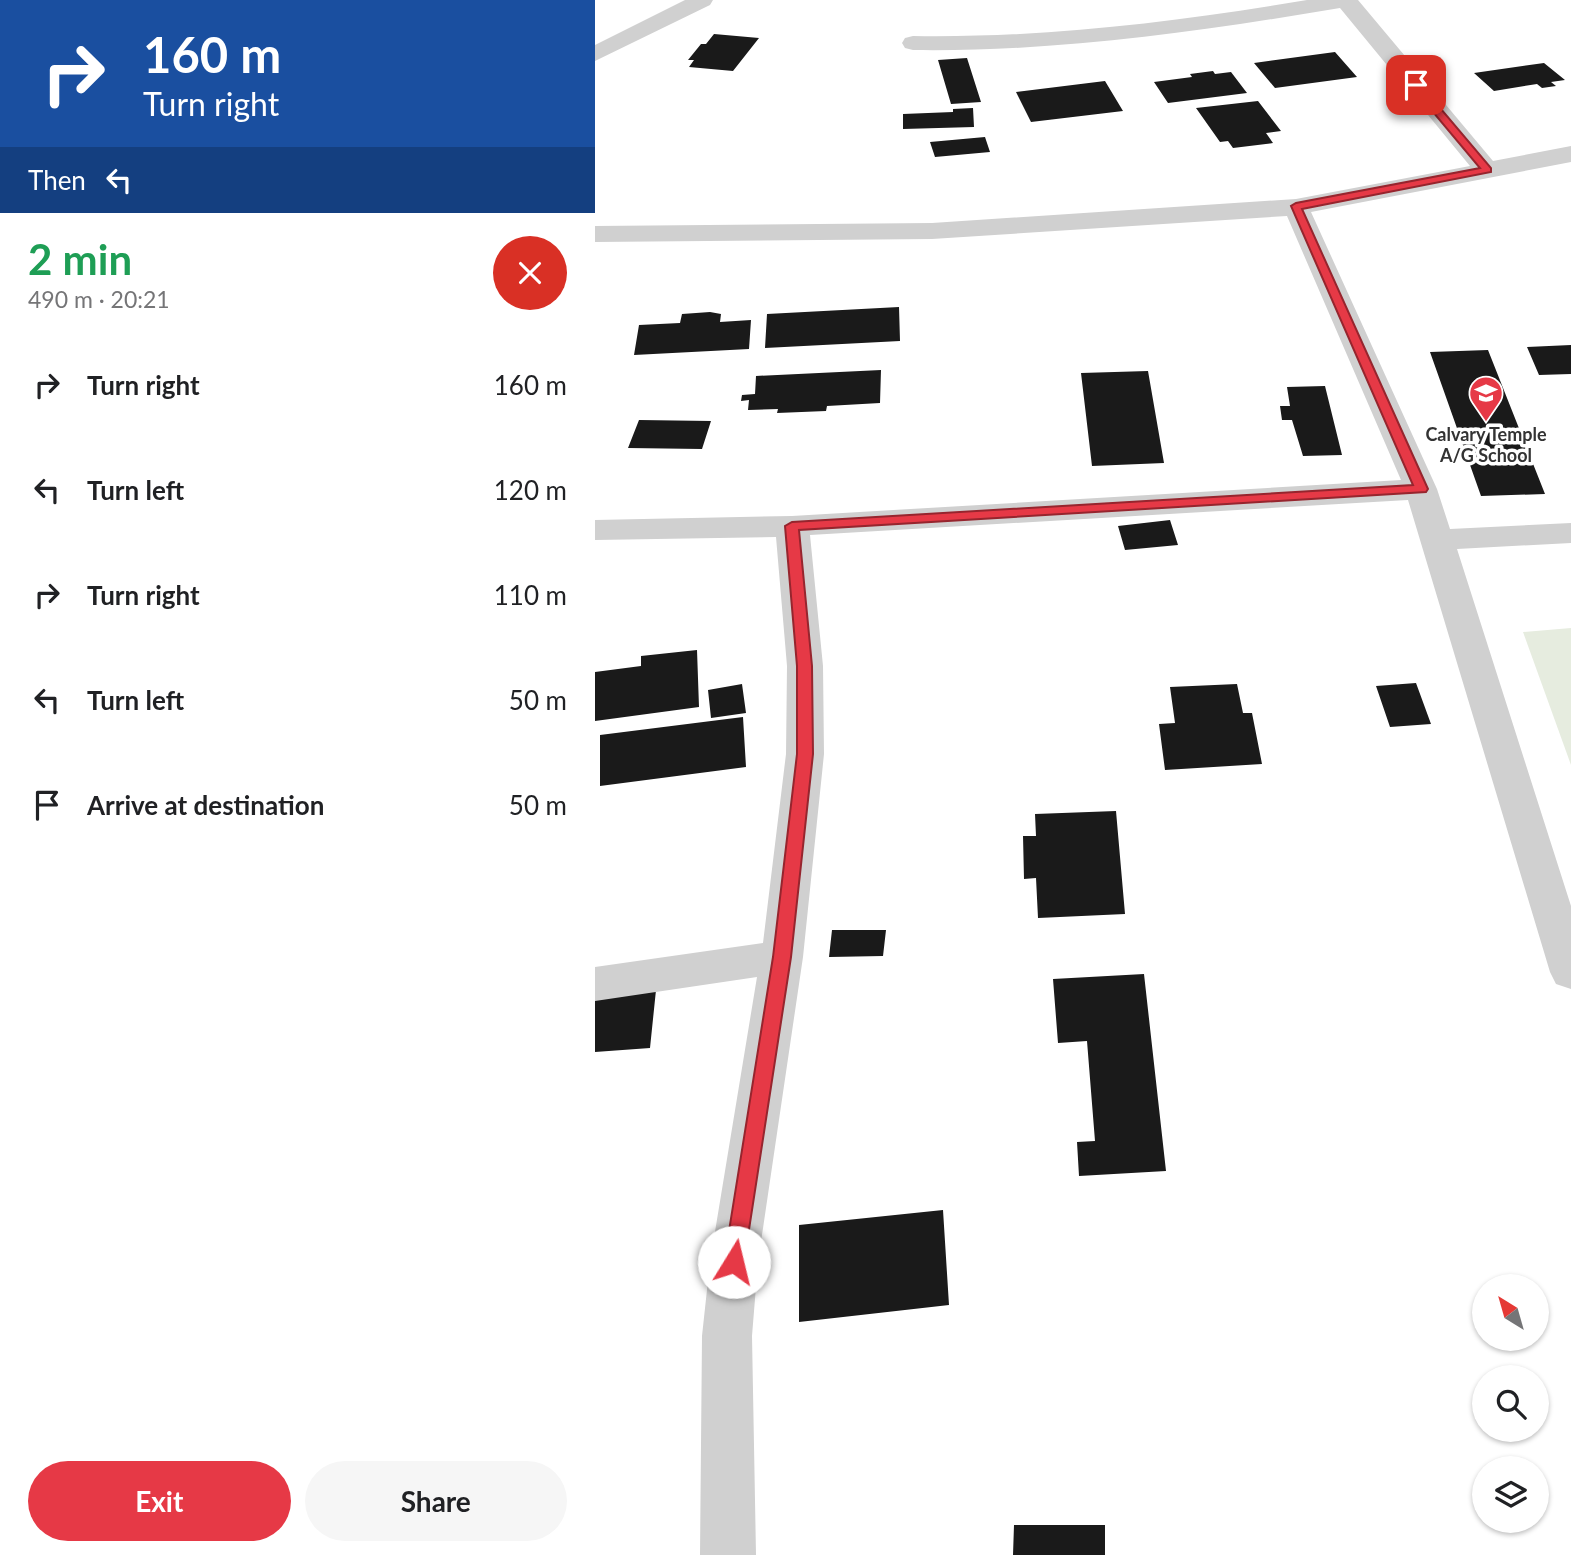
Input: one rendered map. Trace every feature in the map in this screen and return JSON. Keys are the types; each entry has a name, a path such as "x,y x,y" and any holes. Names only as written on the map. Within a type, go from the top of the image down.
{"street":[{"path":"595,54 702,0"},
{"path":"913,43 963,45 1127,34 1346,0 1487,170"},
{"path":"595,234 932,231 1296,206 1571,154"},
{"path":"1296,206 1421,489 1571,972"},
{"path":"595,530 792,526 1421,489"},
{"path":"728,1555 727,1336 731,1287 782,957 805,754 805,666 792,526"},
{"path":"1437,540 1571,533"},
{"path":"595,984 782,957"}],"shaded area":[{"path":"1571,628 1571,765 1523,632"}],"building":[{"path":"714,34 759,38 733,71 689,67 694,60 688,60 701,44 706,44"},
{"path":"1335,52 1357,77 1275,88 1254,63"},
{"path":"967,58 981,102 951,104 938,60"},
{"path":"1544,63 1565,80 1551,82 1556,86 1542,88 1537,84 1494,91 1474,73"},
{"path":"1213,71 1215,74 1231,72 1247,93 1168,103 1154,82 1192,77 1190,74"},
{"path":"1105,81 1123,111 1031,122 1016,92"},
{"path":"1258,101 1281,131 1266,133 1273,143 1233,148 1228,141 1220,142 1196,108"},
{"path":"973,108 974,127 903,129 903,114 953,112 953,109"},
{"path":"985,137 990,152 935,157 930,142"},
{"path":"899,307 900,341 765,348 767,314"},
{"path":"682,314 721,314 720,322 751,320 749,349 634,355 639,325 680,323"},
{"path":"1571,345 1571,374 1539,375 1527,347"},
{"name":"Calvary Temple A/G School","path":"1488,350 1545,494 1481,496 1430,352"},
{"path":"881,370 880,403 827,406 826,411 777,413 778,409 748,410 749,400 741,401 742,395 755,394 756,376"},
{"path":"1148,371 1164,463 1092,466 1081,373"},
{"path":"1325,386 1342,455 1303,456 1292,420 1282,420 1280,406 1290,406 1287,387"},
{"path":"639,420 711,421 702,449 628,448"},
{"path":"1170,520 1178,545 1125,550 1118,526"},
{"path":"697,650 699,707 595,721 595,672 641,666 641,656"},
{"path":"1416,683 1431,724 1390,727 1376,686"},
{"path":"742,684 746,713 711,718 708,690"},
{"path":"1237,684 1243,713 1252,713 1262,764 1165,770 1159,724 1175,723 1170,687"},
{"path":"743,717 746,767 600,786 600,735"},
{"path":"1116,811 1125,914 1038,918 1036,878 1024,879 1023,836 1036,836 1035,814"},
{"path":"832,930 886,930 883,956 829,957"},
{"path":"1144,974 1166,1171 1079,1176 1077,1142 1095,1141 1087,1041 1058,1043 1053,979"},
{"path":"656,990 650,1048 595,1052 595,994"},
{"path":"943,1210 949,1305 799,1322 799,1225"},
{"path":"1014,1525 1105,1525 1105,1555 1013,1555"}],"place":[{"name":"Calvary Temple A/G School","path":"1486,423"}],"route":[{"path":"734,1262 782,957 805,754 805,666 792,526 1421,489 1296,206 1487,170 1416,85"}]}
